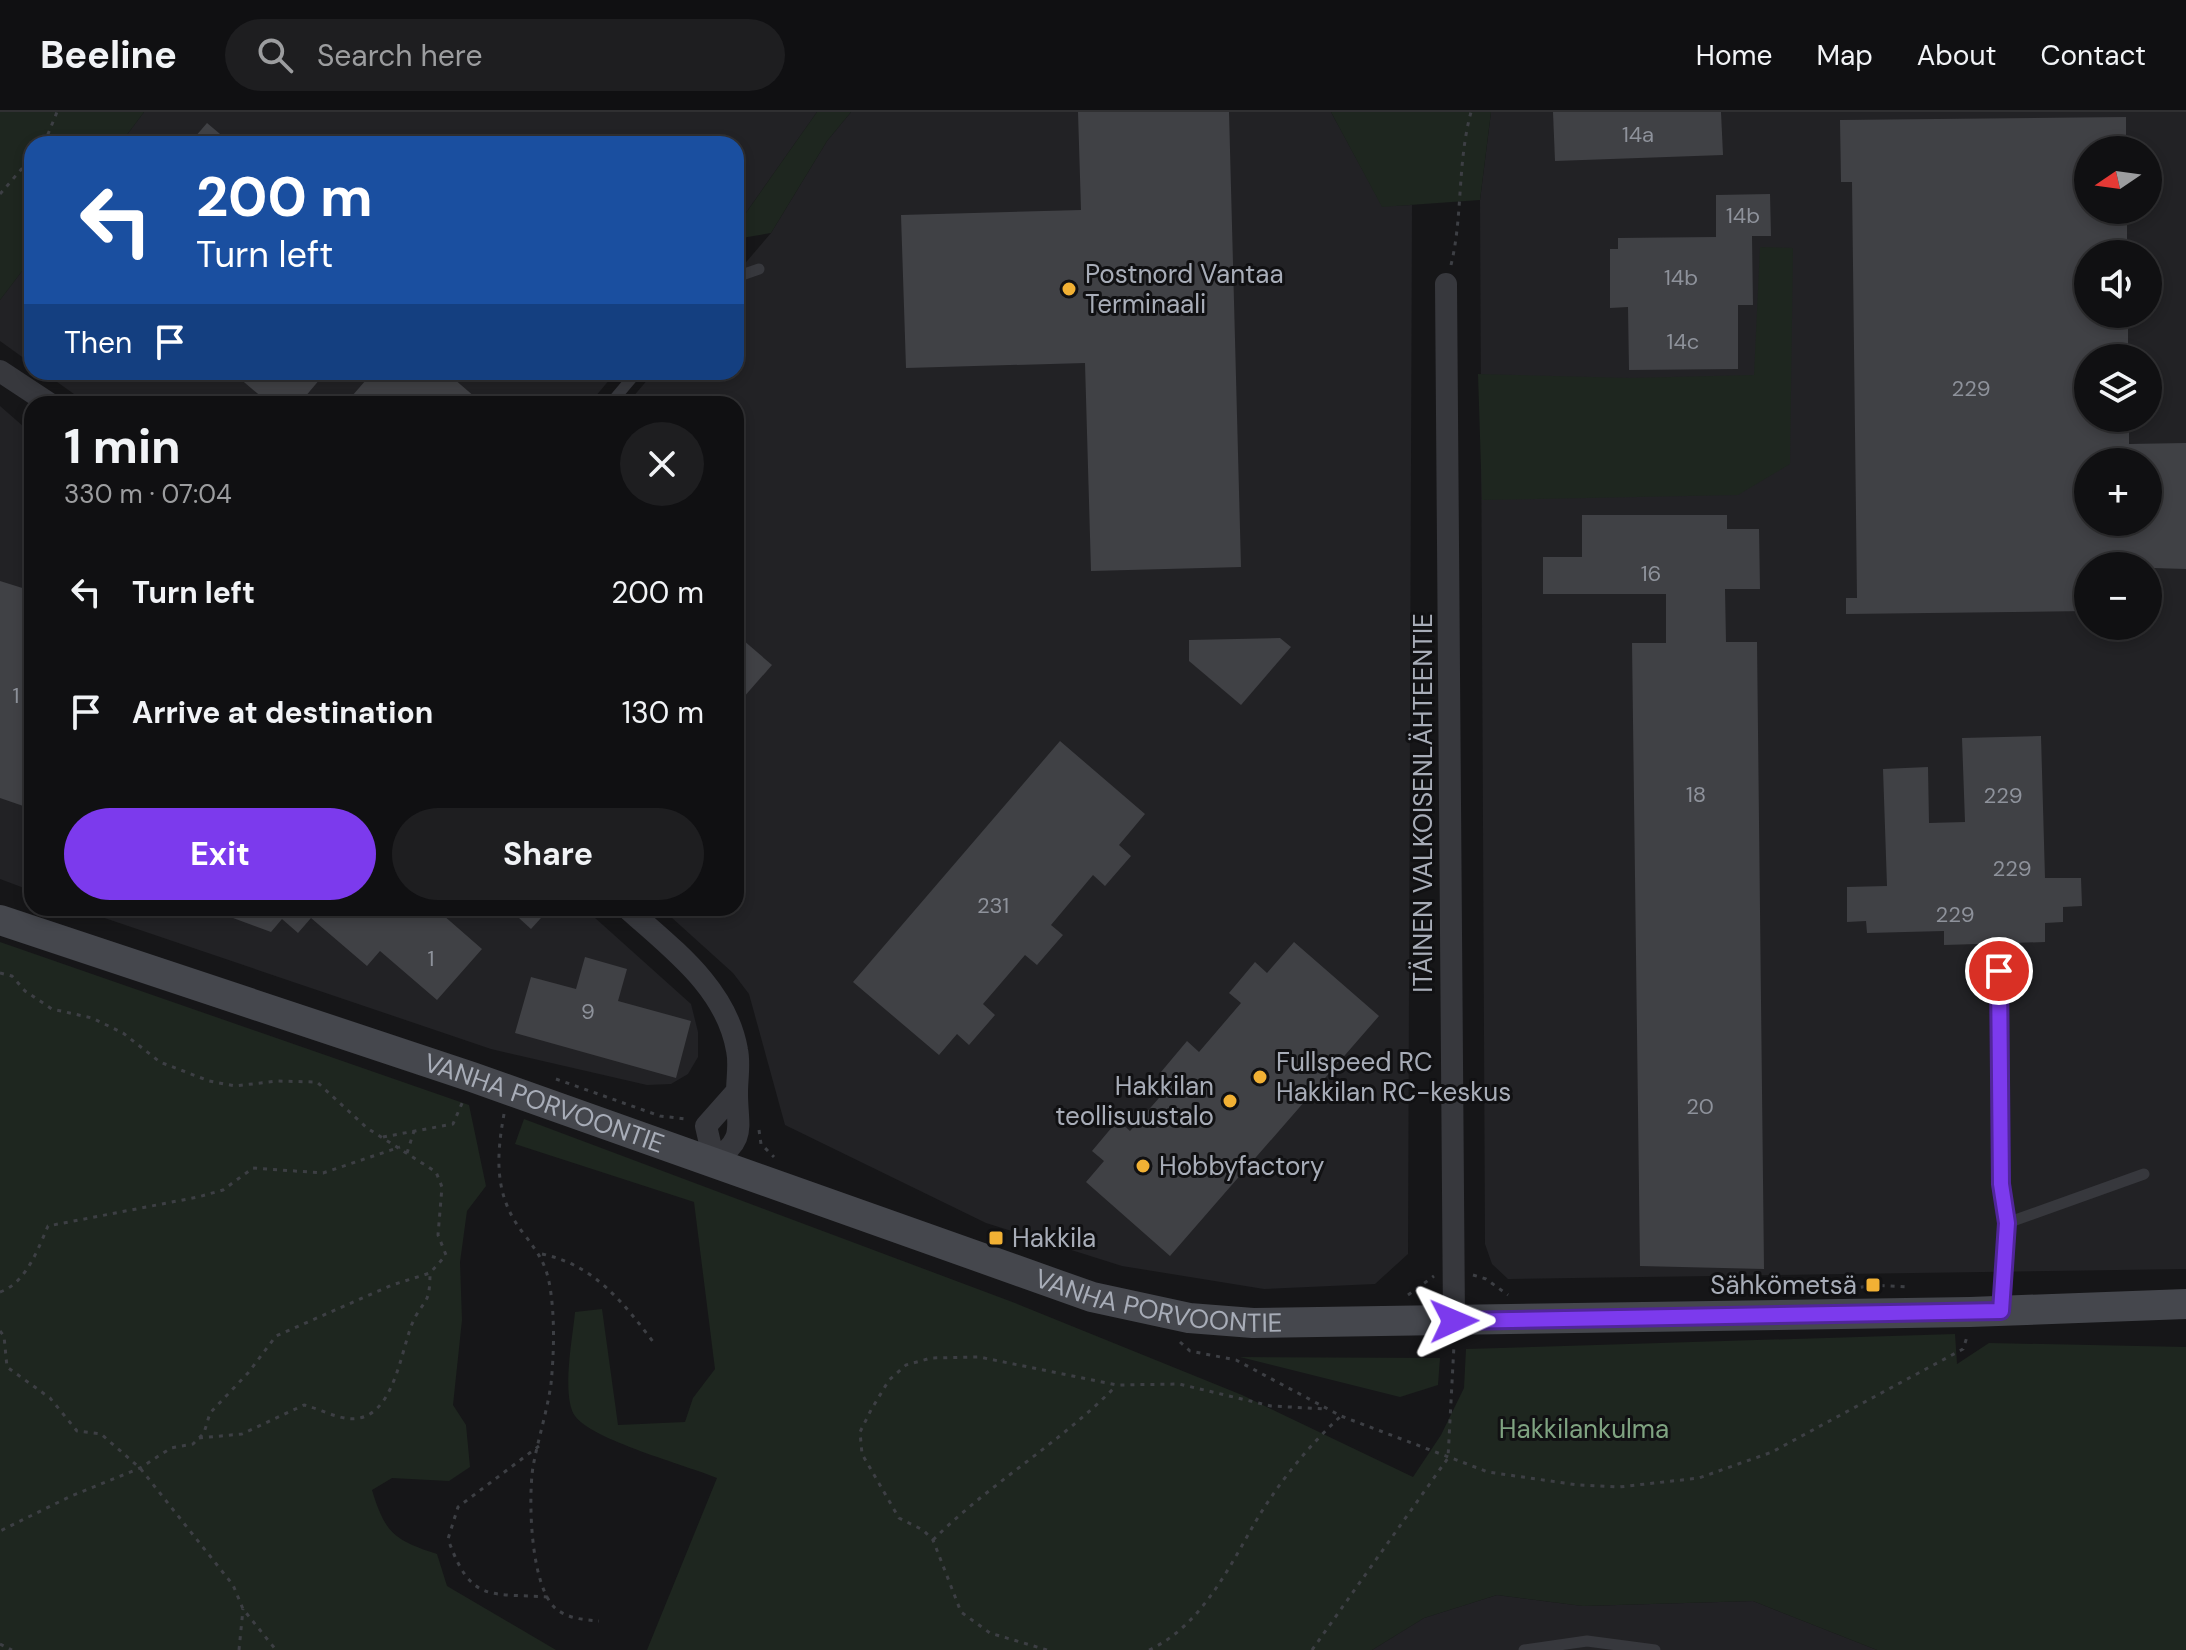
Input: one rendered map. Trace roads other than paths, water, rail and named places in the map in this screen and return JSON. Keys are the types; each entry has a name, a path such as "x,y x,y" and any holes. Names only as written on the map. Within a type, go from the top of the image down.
{"main road":[{"name":"VANHA PORVOONTIE","path":"0,920 509,1089 1092,1297 1189,1318 1253,1323 1454,1321 2001,1311 2186,1304"}],"street":[{"name":"ITÄINEN VALKOISENLÄHTEENTIE","path":"1446,284 1454,1321"},
{"path":"0,371 38,396"},
{"path":"636,916 690,965 720,1001 732,1026 738,1053 739,1137 729,1150 714,1161 706,1126 737,1091"}],"lane":[{"path":"744,274 759,269"},
{"path":"617,396 630,380"},
{"path":"1999,971 2001,1184 2007,1223 2001,1311"},
{"path":"2007,1223 2144,1174"},
{"path":"1524,1650 1586,1646 1655,1650"}],"place":[{"name":"Postnord Vantaa Terminaali","path":"1069,289"},
{"name":"Fullspeed RC Hakkilan RC-keskus","path":"1260,1077"},
{"name":"Hakkilan teollisuustalo","path":"1230,1101"},
{"name":"Hobbyfactory","path":"1143,1166"},
{"name":"Hakkila","path":"996,1238"},
{"name":"Sähkömetsä","path":"1873,1285"}],"park label":[{"name":"Hakkilankulma","path":"1584,1429"}]}
